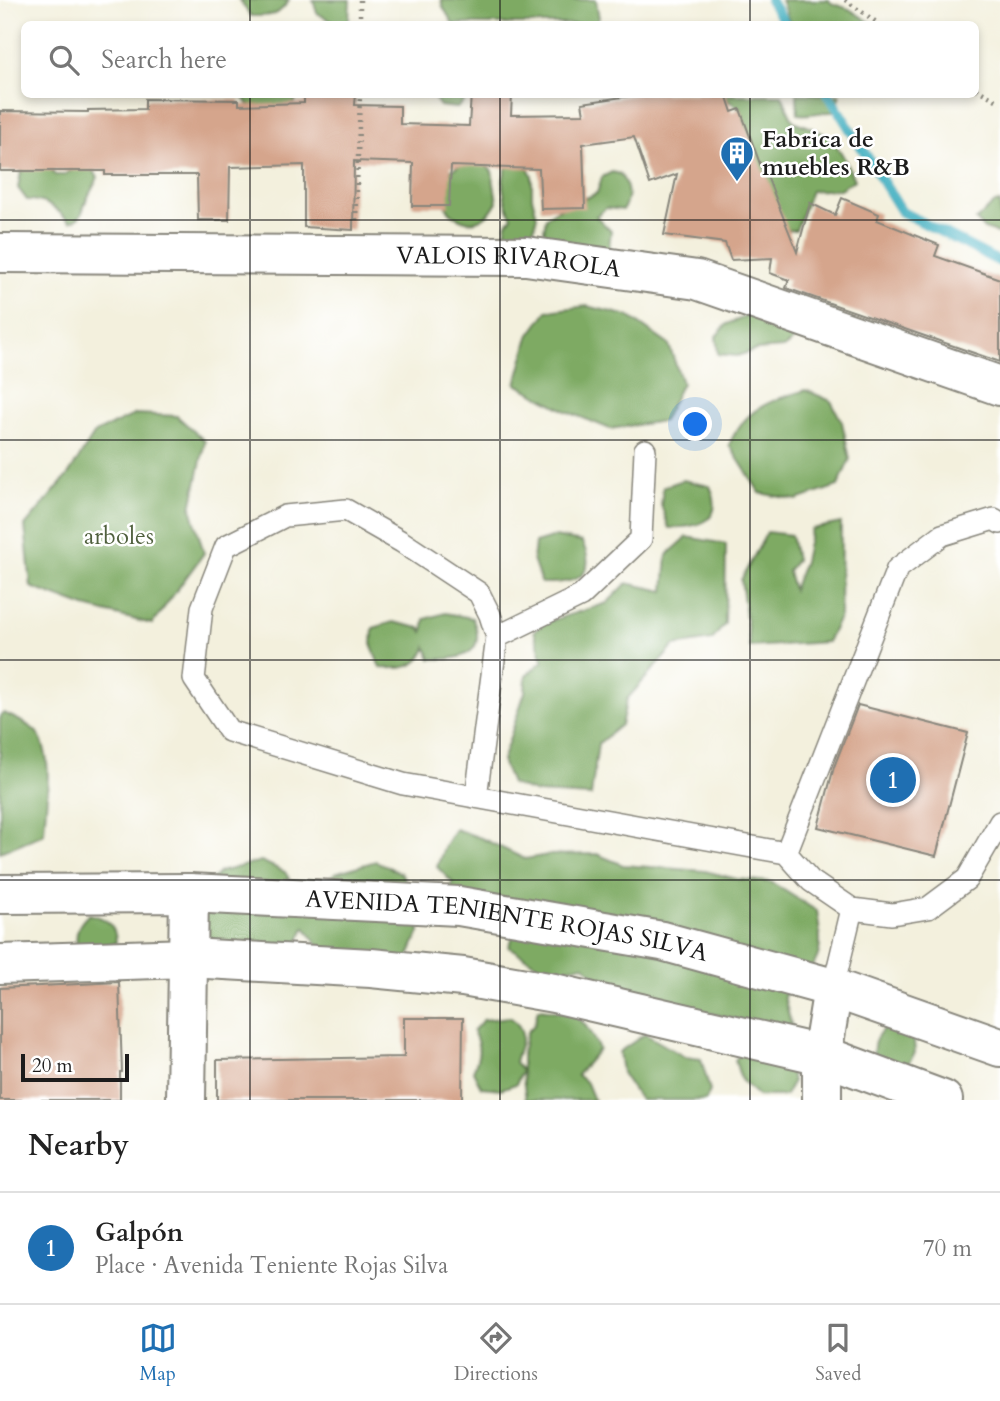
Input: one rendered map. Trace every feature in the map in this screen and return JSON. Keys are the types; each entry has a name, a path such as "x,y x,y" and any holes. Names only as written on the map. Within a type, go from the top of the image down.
{"street":[{"name":"VALOIS RIVAROLA","path":"0,253 526,256 697,280 1000,386"},
{"name":"AVENIDA TENIENTE ROJAS SILVA","path":"0,894 189,893 459,906 662,941 833,988 1000,1047"},
{"path":"186,1100 189,893"},
{"path":"0,964 189,958 371,968 463,977 554,993 822,1055 943,1100"},
{"path":"822,1100 822,1055 833,988"}],"lane":[{"path":"497,637 581,596 641,538 645,450"},
{"path":"476,797 497,637 479,593 402,542 346,510 285,516 226,546 202,608 194,679 229,731 403,784 786,853 811,881 852,909 892,914 928,908 967,879 1000,822"},
{"path":"786,853 897,569 942,535 994,519 1000,523"},
{"path":"833,988 852,909"}],"path":[{"path":"360,0 360,21"},
{"path":"845,0 875,21"},
{"path":"979,91 1000,102"},
{"path":"355,255 360,98"}],"green space":[{"path":"239,0 289,0 277,13 251,16"},
{"path":"313,0 350,0 349,20 346,21 334,21 317,13"},
{"path":"441,0 596,0 599,18 597,21 451,21"},
{"path":"781,0 829,0 868,21 789,21"},
{"path":"244,98 297,98 290,112 258,117"},
{"path":"434,98 467,98 457,108 440,106"},
{"path":"725,98 783,98 793,121 817,130 832,141 854,180 840,189 811,191 796,230 779,230 740,109"},
{"path":"797,98 839,98 834,112 798,114"},
{"path":"32,163 48,166 55,175 63,175 86,163 98,177 78,218 70,222 51,206 27,200 18,188 21,172"},
{"path":"465,163 482,163 492,171 497,202 488,214 475,221 464,221 453,215 442,195 443,183 450,172"},
{"path":"508,165 528,168 532,175 532,197 537,216 534,229 536,235 531,239 516,239 505,232 512,217 504,191"},
{"path":"612,172 620,174 628,195 623,210 606,208 596,216 611,231 608,254 555,245 544,231 546,217 558,209 597,193 602,177"},
{"path":"1000,202 1000,234 984,229 976,220 995,203"},
{"path":"759,301 794,322 793,341 783,348 756,350 737,356 718,354 716,336 727,324 745,317"},
{"path":"587,306 628,316 669,345 682,383 663,421 610,429 566,411 516,384 529,336 547,311"},
{"path":"806,390 831,401 842,422 850,459 838,486 797,500 760,493 729,445 735,432 751,414 770,402"},
{"name":"arboles","path":"136,414 177,416 205,441 191,508 204,553 152,624 85,607 31,587 25,526 68,475 95,433"},
{"path":"683,480 710,486 714,498 712,515 699,524 669,528 661,505 663,487"},
{"path":"841,523 840,616 827,642 750,647 741,580 767,532 791,535 796,560 788,571 793,590 804,561 811,529"},
{"path":"555,537 582,542 587,554 585,571 572,580 541,583 533,560 535,543"},
{"path":"687,537 726,544 725,624 712,640 674,646 627,699 621,725 598,744 591,796 537,793 511,784 502,761 525,692 526,675 543,661 534,631 547,622 607,603 627,583 664,591 667,555"},
{"path":"445,613 472,618 477,640 469,652 452,658 431,659 426,647 414,664 402,668 380,668 372,646 373,628 393,622 420,628 423,632 425,619"},
{"path":"4,713 38,734 46,757 48,782 44,834 0,852 0,716"},
{"path":"455,829 525,859 548,855 597,854 623,865 705,871 737,879 771,882 817,911 820,941 816,960 805,976 784,996 793,1032 611,991 584,965 549,972 509,947 513,936 435,917 453,883 437,867 445,845"},
{"path":"261,861 285,872 297,892 306,900 335,873 376,861 401,873 412,893 420,930 408,958 330,964 305,927 292,957 215,963 191,899 220,872"},
{"path":"89,914 109,923 116,936 116,943 77,948 78,929"},
{"path":"538,1009 576,1017 582,1021 599,1049 577,1075 587,1083 594,1100 526,1100 522,1053 527,1032 534,1025"},
{"path":"510,1017 520,1028 522,1038 515,1062 522,1071 516,1084 501,1089 481,1087 473,1071 479,1051 473,1031 483,1020"},
{"path":"887,1025 903,1028 914,1041 915,1053 904,1069 874,1058 876,1040"},
{"path":"645,1034 685,1057 701,1059 710,1091 706,1100 640,1100 622,1073 619,1052"},
{"path":"753,1039 789,1066 793,1081 785,1096 758,1096 741,1080 735,1060"}],"building":[{"path":"304,98 356,98 355,105 400,106 400,124 469,126 471,98 512,98 511,115 584,114 582,103 616,98 727,98 732,112 740,109 797,252 810,203 835,215 842,198 879,214 877,220 939,245 935,256 1000,279 1000,362 786,288 789,280 770,273 772,258 731,260 725,243 664,235 677,174 650,184 634,137 583,144 585,208 541,209 539,169 451,166 449,206 412,206 413,163 354,161 353,230 304,227 304,165 230,167 229,220 198,220 197,175 105,175 105,171 0,171 0,111 88,112 145,109 145,99 239,100 239,105 304,103"},
{"path":"858,705 968,733 936,856 818,827 834,767"},
{"path":"119,982 122,1072 120,1100 0,1100 0,988"},
{"path":"404,1018 463,1018 462,1100 217,1100 217,1060 404,1057"}],"waterway":[{"path":"770,0 783,21"},
{"path":"831,98 902,212 1000,262"}],"place":[{"name":"Fabrica de muebles R&B","path":"737,183"},
{"name":"Galpón","path":"893,780"}]}
